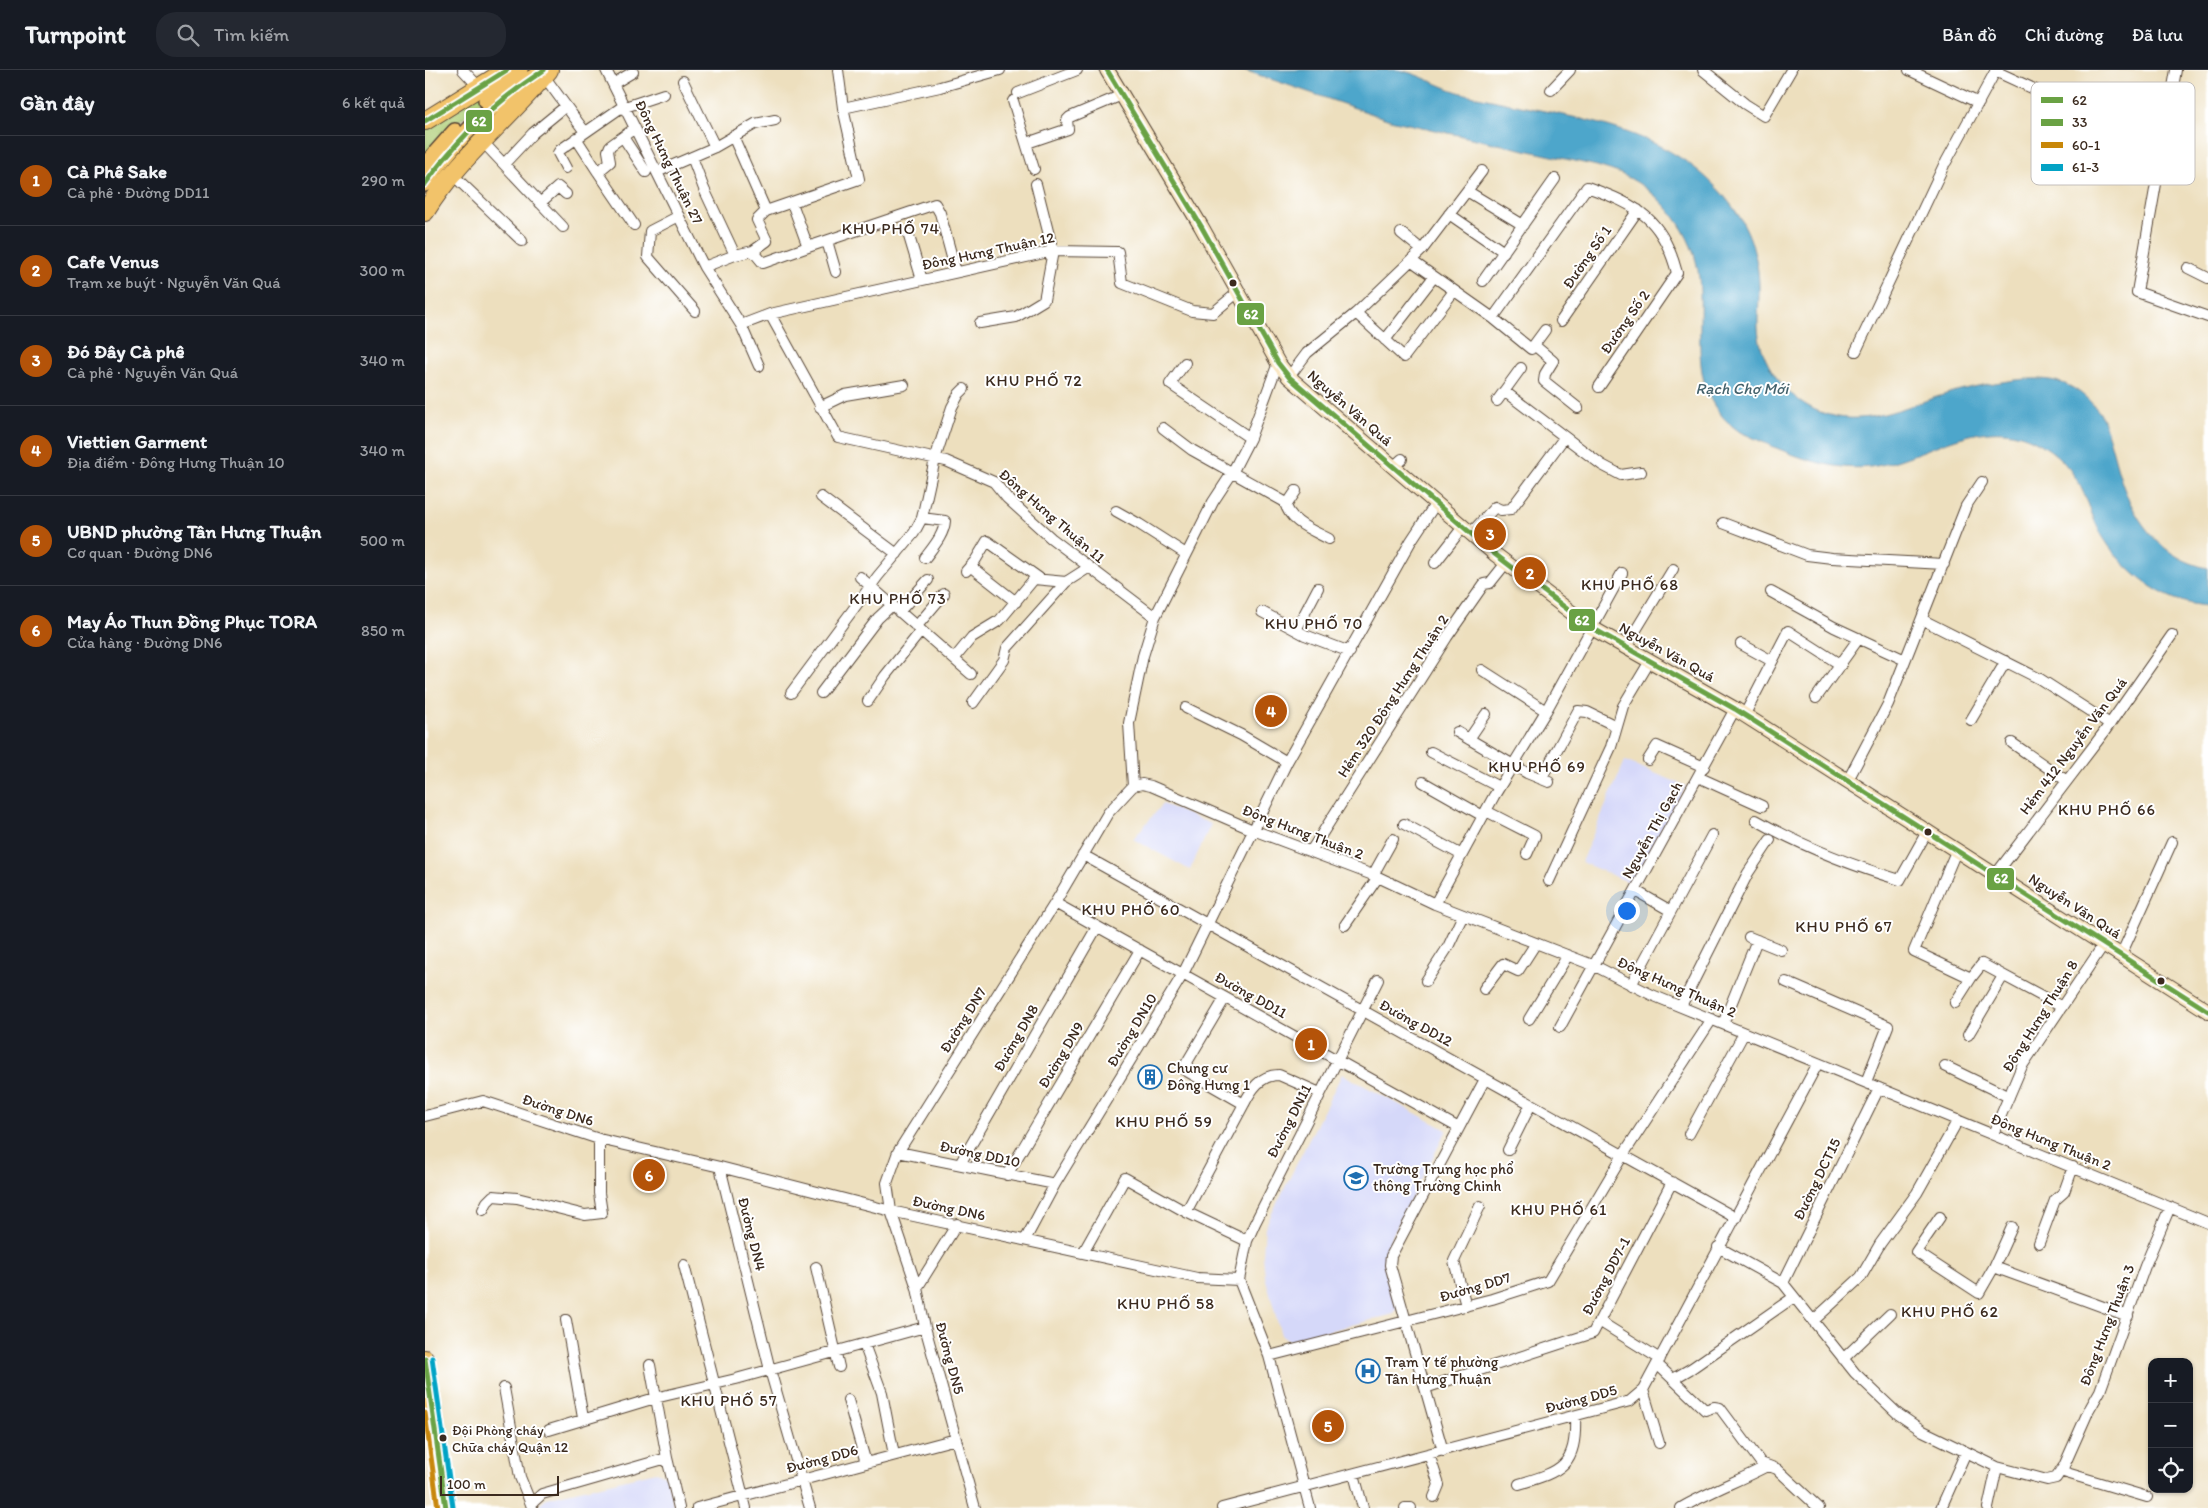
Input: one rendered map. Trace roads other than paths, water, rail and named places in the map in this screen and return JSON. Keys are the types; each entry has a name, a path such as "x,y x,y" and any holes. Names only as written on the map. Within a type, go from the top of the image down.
{"highway":[{"path":"425,121 507,70"},
{"path":"425,212 453,175 483,141 528,96 546,72"},
{"path":"425,1360 446,1508"},
{"path":"425,1425 437,1508"}],"main road":[{"path":"425,184 474,111 520,70"},
{"name":"Nguyễn Văn Quá","path":"1107,70 1201,226 1237,294 1278,363 1289,377 1397,463 1436,504 1506,563 1591,628 1740,712 1928,830 2208,1011"},
{"path":"425,165 518,86 546,72"}],"street":[{"path":"463,70 479,86"},
{"name":"Đông Hưng Thuận 27","path":"606,70 704,267 741,325 759,366"},
{"path":"704,267 753,250 767,241 757,220 766,210 792,203 859,179 843,108 838,70"},
{"path":"843,108 940,87 1000,70"},
{"path":"1034,170 1015,97 1077,70"},
{"path":"1551,90 1570,70"},
{"path":"1703,70 1745,104 1764,116 1791,70"},
{"path":"1909,70 1979,103"},
{"path":"1856,351 1945,163 1996,70 2031,87"},
{"path":"546,72 566,106 598,172 634,225"},
{"path":"613,84 633,72"},
{"path":"683,81 715,147"},
{"path":"567,168 558,152 581,135 625,108 664,94"},
{"path":"1027,143 1069,129 1067,120 1070,117 1122,95"},
{"path":"504,164 533,134 566,106"},
{"path":"657,172 715,147 755,124 775,120"},
{"path":"598,172 611,162 608,151 609,146 635,128"},
{"path":"733,136 766,210"},
{"path":"623,137 646,172"},
{"path":"483,141 563,227"},
{"path":"692,156 708,197 735,255"},
{"path":"1289,377 1307,353 1356,313 1412,260 1482,171"},
{"path":"453,175 522,242"},
{"path":"1483,281 1553,182"},
{"path":"980,323 1016,317 1044,300 1053,251 1036,184"},
{"path":"2157,185 2137,292 2208,317"},
{"path":"540,203 558,187 565,194"},
{"path":"1493,318 1587,187 1614,196 1638,210"},
{"path":"1467,191 1523,225"},
{"path":"792,203 808,248"},
{"path":"753,250 763,263 935,204 940,213 956,272"},
{"name":"Đường Số 2","path":"1599,387 1677,273 1671,250 1664,238 1638,210"},
{"name":"Đường Số 1","path":"1561,321 1638,210"},
{"path":"1449,214 1503,252"},
{"path":"679,216 650,231 648,257 695,311"},
{"path":"1401,232 1421,250"},
{"path":"908,233 922,280"},
{"path":"827,241 836,272"},
{"name":"Đông Hưng Thuận 12","path":"741,325 770,314 1053,251 1118,252 1122,282 1192,311 1213,313 1237,294"},
{"path":"1412,260 1433,278 1493,318 1531,350 1545,330"},
{"path":"2188,268 2208,278"},
{"path":"1385,340 1433,278"},
{"path":"1356,313 1405,357 1454,291"},
{"name":"Đông Hưng Thuận 11","path":"770,314 837,438 935,459 968,470 994,482 1007,498 1088,568 1155,617"},
{"path":"1534,345 1553,361 1545,374 1544,381 1577,408"},
{"path":"1185,362 1170,384 1250,438"},
{"path":"1133,786 1129,724 1143,656 1155,617 1213,502 1232,473 1250,438 1278,363"},
{"path":"1497,401 1521,368"},
{"path":"820,407 845,395 904,385"},
{"path":"791,693 871,588 878,576 914,533 922,518 935,459 952,408 959,394 964,389"},
{"path":"1504,391 1602,465 1621,475 1641,472"},
{"path":"1163,428 1192,450 1285,502 1287,512 1297,522 1329,539"},
{"path":"1435,564 1467,530 1495,507 1501,510 1511,509 1564,438"},
{"path":"1848,780 1888,704 1923,620 1966,506 1982,482"},
{"path":"1285,506 1296,491"},
{"path":"821,497 897,554"},
{"name":"Đường DN10","path":"1025,1240 1055,1184 1183,974 1209,925 1287,762 1351,652 1411,541 1436,504"},
{"path":"1116,511 1186,554"},
{"path":"922,518 945,521 945,527 938,540 925,558"},
{"path":"1723,523 1807,555 1944,564"},
{"path":"1016,602 968,568 987,541 1039,578 1066,582"},
{"name":"Hẻm 320 Đông Hưng Thuận 2","path":"1311,851 1447,637 1484,584 1490,583 1506,563"},
{"path":"973,704 1004,660 1007,648 1066,582 1088,568"},
{"path":"1625,648 1673,569"},
{"path":"1435,904 1499,787 1546,712 1622,573"},
{"path":"860,578 971,674"},
{"path":"954,659 972,637 1000,620 1027,587 1035,579 1039,578"},
{"path":"821,693 879,618 896,609 928,580"},
{"path":"1296,630 1318,588"},
{"path":"1771,592 1905,660"},
{"path":"869,701 944,594"},
{"path":"1262,612 1296,630 1351,652"},
{"path":"1923,620 2040,679 2110,724"},
{"name":"Nguyễn Thị Gạch","path":"1560,1027 1698,777 1772,661 1788,631 1841,665"},
{"name":"Hẻm 412 Nguyễn Văn Quá","path":"1996,874 2110,724 2172,635"},
{"path":"1816,698 1859,638"},
{"path":"1741,644 1772,661"},
{"path":"1549,881 1611,747 1623,706 1650,661"},
{"path":"1971,720 2005,661"},
{"path":"1482,670 1546,712"},
{"path":"1186,708 1241,734 1287,762"},
{"path":"1457,732 1545,781 1578,711 1587,712 1617,726"},
{"path":"1469,739 1486,714"},
{"path":"2011,743 2067,781"},
{"path":"1648,760 1657,746 1704,767"},
{"path":"1431,752 1499,787"},
{"path":"1698,777 1762,806"},
{"path":"1423,782 1485,814 1535,836 1527,854"},
{"name":"Đông Hưng Thuận 2","path":"1133,786 1142,784 1151,786 1253,830 1375,876 1435,904 1595,966 1631,985 1723,1024 2208,1223"},
{"name":"Đường DN7","path":"917,1288 891,1211 887,1183 898,1152 1055,903 1108,813 1133,786"},
{"path":"1756,820 1811,848 1866,870 1900,880 1928,830"},
{"path":"1405,824 1462,855"},
{"path":"1631,985 1712,835"},
{"path":"1345,925 1375,876 1393,838"},
{"path":"1681,1006 1748,873 1770,840"},
{"path":"2121,955 2172,842"},
{"path":"1957,849 1914,951 1971,978"},
{"name":"Đường DD12","path":"1083,855 1736,1218"},
{"path":"1636,891 1671,911"},
{"name":"Đường DD11","path":"1055,903 1459,1128"},
{"path":"1426,981 1448,948 1463,915"},
{"name":"Đường DN8","path":"960,1164 1097,927"},
{"path":"1723,1024 1753,938 1781,950"},
{"path":"1484,989 1503,964 1518,971 1536,943"},
{"name":"Đông Hưng Thuận 8","path":"1993,1134 2022,1066 2104,944"},
{"name":"Đường DN9","path":"1007,1175 1140,950"},
{"path":"1529,1019 1568,955"},
{"path":"1955,1003 1982,964 2062,1007"},
{"path":"1968,1034 2003,976"},
{"name":"Đường DN11","path":"1239,1280 1247,1241 1378,980"},
{"path":"1786,982 1888,1026 1866,1082"},
{"path":"1225,998 1183,1069 1243,1104"},
{"name":"Đường DD7","path":"1269,1356 1466,1306 1548,1281 1623,1155 1712,1019"},
{"path":"1689,1134 1744,1032"},
{"name":"Đường DD5","path":"1222,1508 1630,1401 1643,1390 1818,1063"},
{"path":"1945,1066 2009,1097"},
{"path":"1187,1212 1243,1104 1258,1083 1274,1075 1320,1093"},
{"path":"1443,1451 1390,1265 1391,1256 1485,1079"},
{"name":"Đường DCT15","path":"1783,1283 1879,1088"},
{"name":"Đường DN6","path":"425,1116 483,1102 599,1139 720,1167 891,1211 1197,1278 1239,1280"},
{"path":"1508,1150 1531,1104"},
{"path":"1813,1321 1861,1277 1880,1244 1917,1193 1958,1120"},
{"path":"483,1210 493,1196 517,1198 585,1215 602,1213 599,1192 599,1139"},
{"name":"Đường DD10","path":"898,1152 1055,1184"},
{"name":"Đường DN4","path":"720,1167 770,1370"},
{"path":"2039,1243 2055,1200 2063,1192 2073,1167"},
{"path":"1083,1252 1125,1178 1187,1212 1247,1241"},
{"name":"Đường DD7-1","path":"1425,1388 1593,1333 1672,1182"},
{"path":"1466,1306 1453,1261 1480,1206"},
{"name":"Đông Hưng Thuận 3","path":"2058,1474 2099,1391 2145,1266 2170,1207"},
{"path":"1940,1217 1917,1252 1979,1293 1994,1267 2012,1227"},
{"path":"917,1288 957,1224"},
{"path":"1718,1247 1783,1283 1855,1373 1897,1414 1923,1431 1997,1467 2047,1480 2058,1474 2147,1497"},
{"path":"684,1265 746,1508"},
{"path":"1994,1267 2128,1316"},
{"path":"816,1268 839,1368"},
{"path":"1239,1280 1269,1356 1310,1508"},
{"name":"Đường DN5","path":"917,1288 925,1327 975,1508"},
{"path":"1673,1379 1706,1359 1794,1297"},
{"path":"1843,1359 1890,1314"},
{"path":"566,1320 583,1418"},
{"path":"1599,1321 1659,1361 1673,1379 1705,1410 1714,1407 1720,1408 1759,1461 1777,1469 1819,1508"},
{"path":"549,1430 583,1418 655,1398 715,1385 925,1327"},
{"path":"864,1344 882,1392 894,1455"},
{"path":"650,1365 667,1458 679,1508"},
{"path":"770,1370 810,1508"},
{"path":"504,1388 518,1469 532,1506 542,1494 667,1458"},
{"path":"1643,1390 1659,1443"},
{"path":"849,1400 866,1463"},
{"path":"1519,1484 1546,1476 1560,1469 1566,1463 1576,1434 1575,1416"},
{"name":"Đường DD6","path":"697,1508 956,1439"},
{"path":"1941,1508 1966,1452"},
{"path":"1429,1454 1439,1485 1434,1497"},
{"path":"1681,1508 1708,1493 1738,1481 1767,1466"},
{"path":"1988,1508 1997,1467"},
{"path":"1354,1474 1363,1508"},
{"path":"1405,1508 1411,1508"}],"water":[{"name":"Rạch Chợ Mới","path":"1244,70 1398,70 1458,92 1611,127 1647,140 1680,158 1711,182 1743,222 1757,263 1759,284 1758,324 1763,353 1774,375 1790,393 1809,407 1820,412 1836,417 1852,418 1883,414 1961,390 2007,381 2042,379 2063,383 2073,388 2082,394 2100,413 2107,430 2122,483 2135,512 2144,525 2154,538 2178,557 2192,564 2208,568 2208,606 2191,604 2175,599 2160,592 2132,572 2119,559 2100,532 2080,485 2070,469 2057,456 2033,440 2012,433 1991,432 1971,435 1890,463 1853,468 1819,463 1803,458 1740,432 1722,417 1711,400 1704,381 1700,342 1699,278 1691,246 1674,217 1663,204 1651,192 1637,183 1620,174 1597,166 1390,120"}],"place":[{"name":"Đó Đây Cà phê","path":"1490,534"},
{"name":"Cafe Venus","path":"1530,573"},
{"name":"Viettien Garment","path":"1271,711"},
{"name":"Cà Phê Sake","path":"1311,1044"},
{"name":"Chung cư Đông Hưng 1","path":"1150,1077"},
{"name":"May Áo Thun Đồng Phục TORA","path":"649,1175"},
{"name":"Trường Trung học phổ thông Trường Chinh","path":"1356,1178"},
{"name":"Trạm Y tế phường Tân Hưng Thuận","path":"1368,1371"},
{"name":"UBND phường Tân Hưng Thuận","path":"1328,1426"},
{"name":"Đội Phòng cháy Chữa cháy Quận 12","path":"443,1438"}],"district":[{"name":"KHU PHỐ 74","path":"891,228"},
{"name":"KHU PHỐ 72","path":"1034,380"},
{"name":"KHU PHỐ 68","path":"1630,584"},
{"name":"KHU PHỐ 73","path":"898,598"},
{"name":"KHU PHỐ 70","path":"1314,623"},
{"name":"KHU PHỐ 69","path":"1537,766"},
{"name":"KHU PHỐ 66","path":"2107,809"},
{"name":"KHU PHỐ 60","path":"1131,909"},
{"name":"KHU PHỐ 67","path":"1844,926"},
{"name":"KHU PHỐ 59","path":"1164,1121"},
{"name":"KHU PHỐ 61","path":"1559,1209"},
{"name":"KHU PHỐ 58","path":"1166,1303"},
{"name":"KHU PHỐ 62","path":"1950,1311"},
{"name":"KHU PHỐ 57","path":"729,1400"}]}
